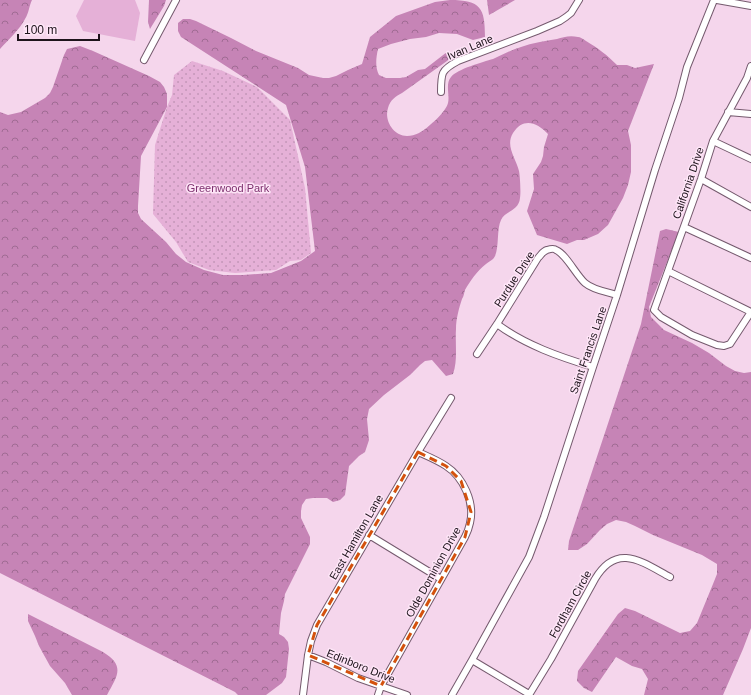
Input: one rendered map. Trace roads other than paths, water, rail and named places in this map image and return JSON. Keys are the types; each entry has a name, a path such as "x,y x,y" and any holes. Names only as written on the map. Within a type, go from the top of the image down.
{"street":[{"path":"144,60 176,0"},
{"name":"Ivan Lane","path":"440,92 441,76 449,66 458,61 538,31 563,19 578,0"},
{"path":"716,0 747,4"},
{"name":"Saint Francis Lane","path":"452,695 529,557 544,517 592,367 617,295 687,68 716,0"},
{"name":"California Drive","path":"751,66 749,79 728,112 713,141 654,310 661,317 692,335 717,345 724,346 730,344 751,312"},
{"path":"728,112 751,114"},
{"path":"713,141 751,159"},
{"path":"701,179 751,207"},
{"path":"684,227 751,258"},
{"name":"Purdue Drive","path":"477,354 538,258 548,250 558,250 581,278 590,286 617,295"},
{"path":"668,271 751,312"},
{"path":"497,324 508,332 547,351 592,367"},
{"name":"East Hamilton Lane","path":"303,695 308,655 317,625 418,452 452,398"},
{"name":"Olde Dominion Drive","path":"378,695 380,686 465,537 470,522 470,502 461,481 446,466 418,452"},
{"path":"369,535 441,579"},
{"name":"Fordham Circle","path":"529,695 551,659 595,578 600,570 608,563 617,559 634,559 670,577"},
{"name":"Edinboro Drive","path":"308,655 358,678 407,695"},
{"path":"472,660 529,695"}],"park label":[{"name":"Greenwood Park","path":"228,188"}]}
